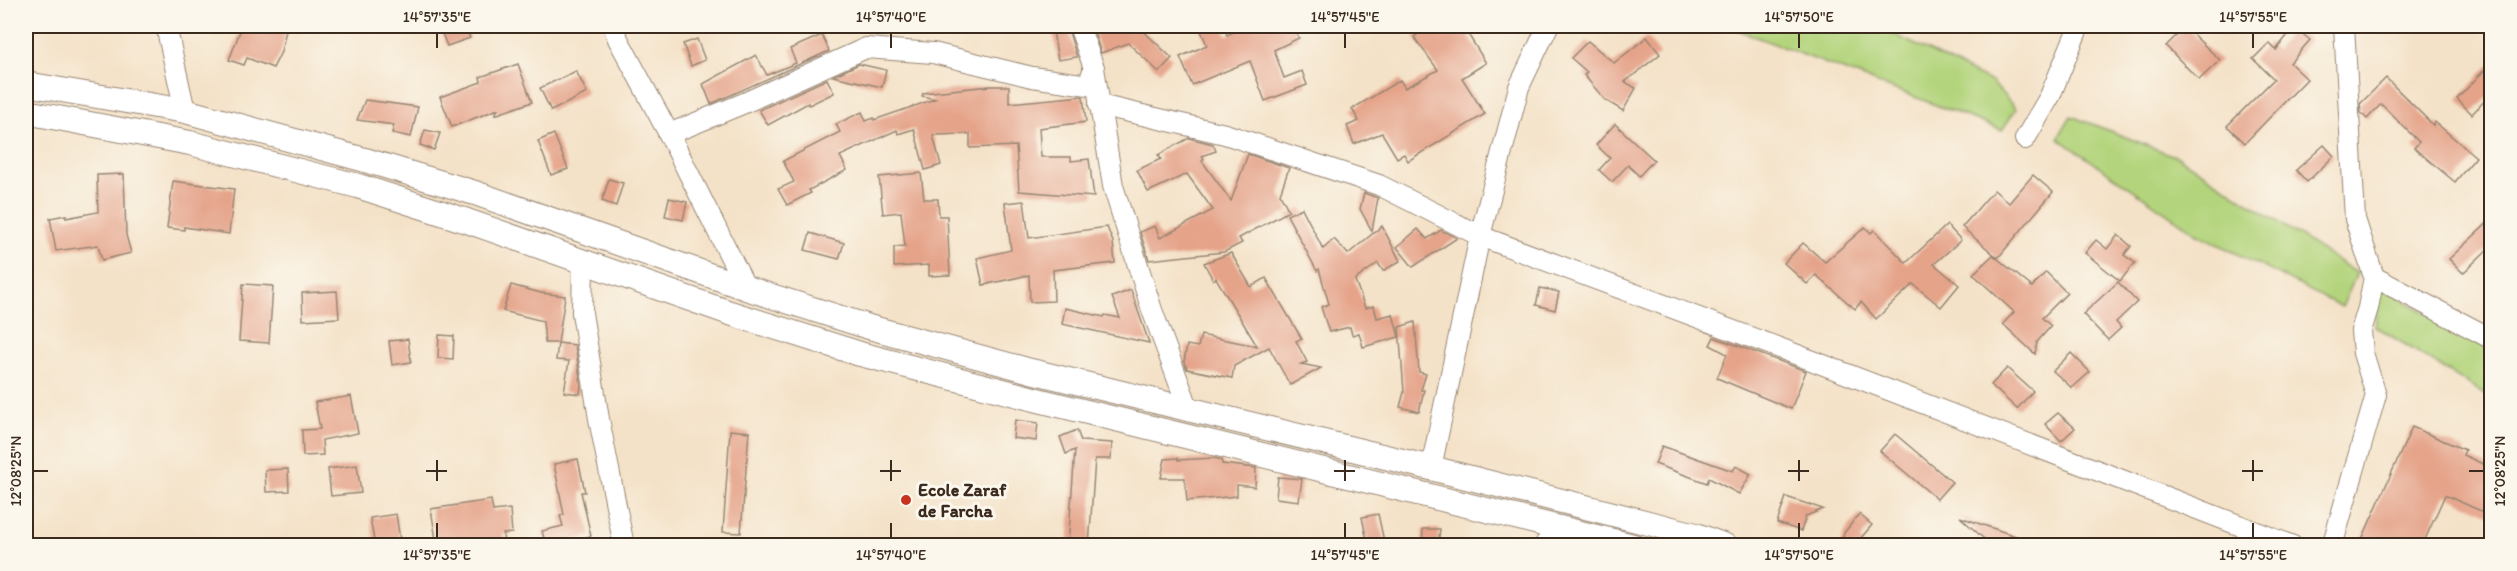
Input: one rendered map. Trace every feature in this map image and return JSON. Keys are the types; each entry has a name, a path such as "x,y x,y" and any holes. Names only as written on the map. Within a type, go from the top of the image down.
{"street":[{"path":"166,26 185,111"},
{"path":"613,26 746,288"},
{"path":"1078,26 1094,68 1113,186 1152,310 1189,410"},
{"path":"1431,468 1480,236 1519,87 1548,26"},
{"path":"2025,139 2050,96 2079,26"},
{"path":"2332,546 2374,405 2374,384 2363,353 2361,331 2374,277 2355,219 2344,26"},
{"path":"669,134 866,48 933,53 1032,77 1088,85 1094,68"},
{"path":"26,84 185,111 365,160 475,193 746,288 869,327 1031,371 1696,535 1725,546"},
{"path":"1100,105 1225,134 1379,185 1480,236 1790,351 2293,546"},
{"path":"26,112 190,143 358,186 467,221 730,313 861,354 1038,400 1633,546"},
{"path":"583,262 582,313 599,419 624,546"},
{"path":"2374,277 2492,339"},
{"path":"861,354 869,327"},
{"path":"1544,546 1558,526"}],"green space":[{"path":"1727,26 1877,26 1992,82 2016,109 2002,130"},
{"path":"2071,116 2180,158 2357,273 2342,307 2196,233 2058,138"},
{"path":"2381,287 2491,350 2491,398 2375,326"}],"building":[{"path":"242,26 287,26 281,52 273,68 247,58 244,65 229,60"},
{"path":"439,26 465,26 470,38 447,46"},
{"path":"1052,26 1067,26 1077,57 1058,60"},
{"path":"1092,26 1138,26 1172,58 1159,72 1128,43 1101,53"},
{"path":"1199,26 1223,26 1227,35 1247,26 1293,26 1299,38 1274,50 1284,78 1302,71 1307,85 1265,101 1250,61 1192,85 1180,57 1207,45"},
{"path":"1430,26 1463,26 1486,63 1462,78 1485,114 1408,161 1404,154 1397,158 1382,133 1354,144 1347,126 1359,121 1352,109 1400,80 1405,88 1438,70 1414,37"},
{"path":"2185,27 2220,60 2199,80 2166,46"},
{"path":"2294,27 2310,40 2290,63 2307,79 2245,143 2227,126 2274,79 2253,59 2269,43 2276,50"},
{"path":"822,35 829,51 711,104 703,84 756,55 767,75 796,63 790,49"},
{"path":"1647,37 1660,54 1625,82 1636,88 1623,111 1605,100 1584,75 1587,72 1571,58 1588,41 1614,63"},
{"path":"697,39 705,60 691,66 683,44"},
{"path":"2492,62 2492,93 2472,114 2457,99"},
{"path":"518,64 532,102 495,115 498,109 452,127 440,97 481,82 480,77"},
{"path":"859,64 886,70 882,87 833,76"},
{"path":"576,71 587,93 551,111 540,88"},
{"path":"2386,78 2433,125 2435,122 2476,157 2455,182 2414,148 2419,142 2381,104 2367,119 2361,113 2360,104"},
{"path":"827,79 834,93 809,105 808,103 768,125 759,110"},
{"path":"1009,86 1009,103 1083,96 1086,122 1039,128 1041,157 1071,157 1071,161 1089,159 1094,197 1019,191 1016,146 970,148 970,134 933,135 941,165 925,170 914,129 898,134 897,130 840,156 847,170 809,190 811,193 787,205 778,189 794,182 783,161 840,132 836,124 862,112 866,121 874,118 874,120 935,99 922,96 923,93"},
{"path":"365,100 418,107 411,137 392,133 394,125 357,120"},
{"path":"1615,124 1654,160 1639,176 1628,165 1612,182 1599,170 1610,158 1596,145"},
{"path":"425,130 440,133 434,150 420,145"},
{"path":"554,134 568,169 551,175 538,141"},
{"path":"1189,138 1213,144 1216,151 1202,156 1204,159 1202,161 1231,201 1248,154 1289,168 1280,194 1289,211 1239,238 1242,243 1224,252 1149,260 1140,232 1155,226 1160,238 1213,210 1187,174 1148,192 1137,170 1161,159 1158,155"},
{"path":"2324,145 2334,156 2307,182 2296,170"},
{"path":"921,173 924,199 938,199 939,216 947,216 950,275 929,276 929,265 894,267 894,247 905,246 901,212 883,214 879,177"},
{"path":"124,174 126,235 131,253 102,260 98,245 56,251 50,218 66,215 66,218 98,212 97,175"},
{"path":"2033,175 2053,192 1998,258 1962,227 1994,190 2009,203"},
{"path":"609,179 623,183 616,206 602,201"},
{"path":"173,181 234,189 229,234 184,227 184,230 167,228"},
{"path":"1364,193 1378,198 1372,231 1360,209"},
{"path":"669,198 687,202 683,220 665,216"},
{"path":"1024,201 1029,238 1107,227 1113,242 1115,263 1053,270 1054,301 1030,302 1029,275 983,285 977,258 1011,250 1005,203"},
{"path":"1302,208 1323,249 1334,239 1348,254 1382,226 1400,261 1383,271 1378,263 1355,280 1365,308 1374,306 1377,318 1393,314 1399,337 1363,347 1359,333 1352,335 1350,327 1329,332 1321,307 1329,304 1319,269 1317,271 1287,215"},
{"path":"2492,219 2492,245 2463,273 2449,259"},
{"path":"1947,225 1961,240 1934,264 1959,285 1941,307 1913,284 1876,319 1861,302 1855,309 1816,275 1807,284 1784,263 1803,243 1825,262 1865,227 1871,233 1874,230 1906,263"},
{"path":"1418,229 1427,239 1441,230 1457,238 1413,267 1397,247"},
{"path":"810,233 844,243 839,259 805,250"},
{"path":"2118,235 2131,246 2124,255 2135,263 2120,281 2085,253 2096,240 2107,249"},
{"path":"1231,253 1251,287 1266,278 1302,339 1296,341 1307,362 1301,364 1321,368 1290,385 1269,347 1234,366 1232,378 1187,369 1184,361 1187,345 1198,347 1201,335 1257,346 1216,278 1213,280 1204,263"},
{"path":"1993,255 2032,287 2046,272 2067,293 2042,318 2051,326 2037,342 2035,354 2003,324 2014,312 1973,274"},
{"path":"2118,282 2137,302 2116,322 2121,328 2108,340 2083,314"},
{"path":"243,284 273,286 269,343 239,341"},
{"path":"511,285 541,293 565,296 558,343 545,343 543,321 503,311"},
{"path":"1540,288 1559,292 1555,310 1536,305"},
{"path":"1131,290 1149,343 1062,324 1065,308 1104,317 1105,315 1120,318 1112,297"},
{"path":"337,291 339,318 303,320 302,293"},
{"path":"1415,322 1419,372 1426,374 1421,390 1424,390 1419,412 1400,407 1404,392 1399,327"},
{"path":"439,335 454,336 453,359 438,358"},
{"path":"1714,337 1806,371 1791,409 1717,378 1727,354 1710,345"},
{"path":"408,339 411,362 392,365 389,341"},
{"path":"558,343 575,345 581,384 580,394 564,392 569,361 556,360"},
{"path":"2071,353 2090,372 2072,388 2053,371"},
{"path":"2007,368 2033,391 2017,409 1991,385"},
{"path":"351,396 358,433 322,440 323,455 303,456 302,430 320,429 315,402"},
{"path":"2058,413 2075,428 2061,441 2045,424"},
{"path":"1015,420 1038,423 1036,441 1013,438"},
{"path":"2412,427 2465,450 2463,455 2492,468 2492,516 2445,495 2422,546 2359,546"},
{"path":"730,430 749,432 741,533 723,532"},
{"path":"1077,430 1081,441 1112,443 1111,459 1095,459 1089,546 1068,546 1075,450 1066,454 1060,437"},
{"path":"1895,434 1952,482 1937,499 1880,451"},
{"path":"1662,446 1733,471 1736,466 1751,474 1739,494 1709,478 1707,483 1655,464"},
{"path":"1178,458 1178,460 1214,458 1222,460 1222,464 1256,468 1255,487 1237,485 1237,496 1187,501 1185,478 1161,478 1165,459"},
{"path":"578,459 585,492 581,492 591,536 546,546 542,531 563,526 560,516 564,515 554,464"},
{"path":"357,465 361,493 331,496 328,469"},
{"path":"288,469 289,491 266,492 265,470"},
{"path":"1278,477 1302,479 1299,501 1276,498"},
{"path":"1786,497 1823,509 1806,516 1801,531 1777,523"},
{"path":"491,500 493,511 510,509 512,533 503,534 504,546 437,546 431,509"},
{"path":"396,514 401,546 375,546 370,518"},
{"path":"1378,514 1385,546 1368,546 1362,517"},
{"path":"1859,514 1872,525 1860,539 1863,546 1839,546 1844,533"},
{"path":"1960,517 2036,543 2036,546 1992,546"},
{"path":"1423,529 1440,529 1438,546 1422,546"}],"place":[{"name":"Ecole Zaraf de Farcha","path":"906,500"}]}
